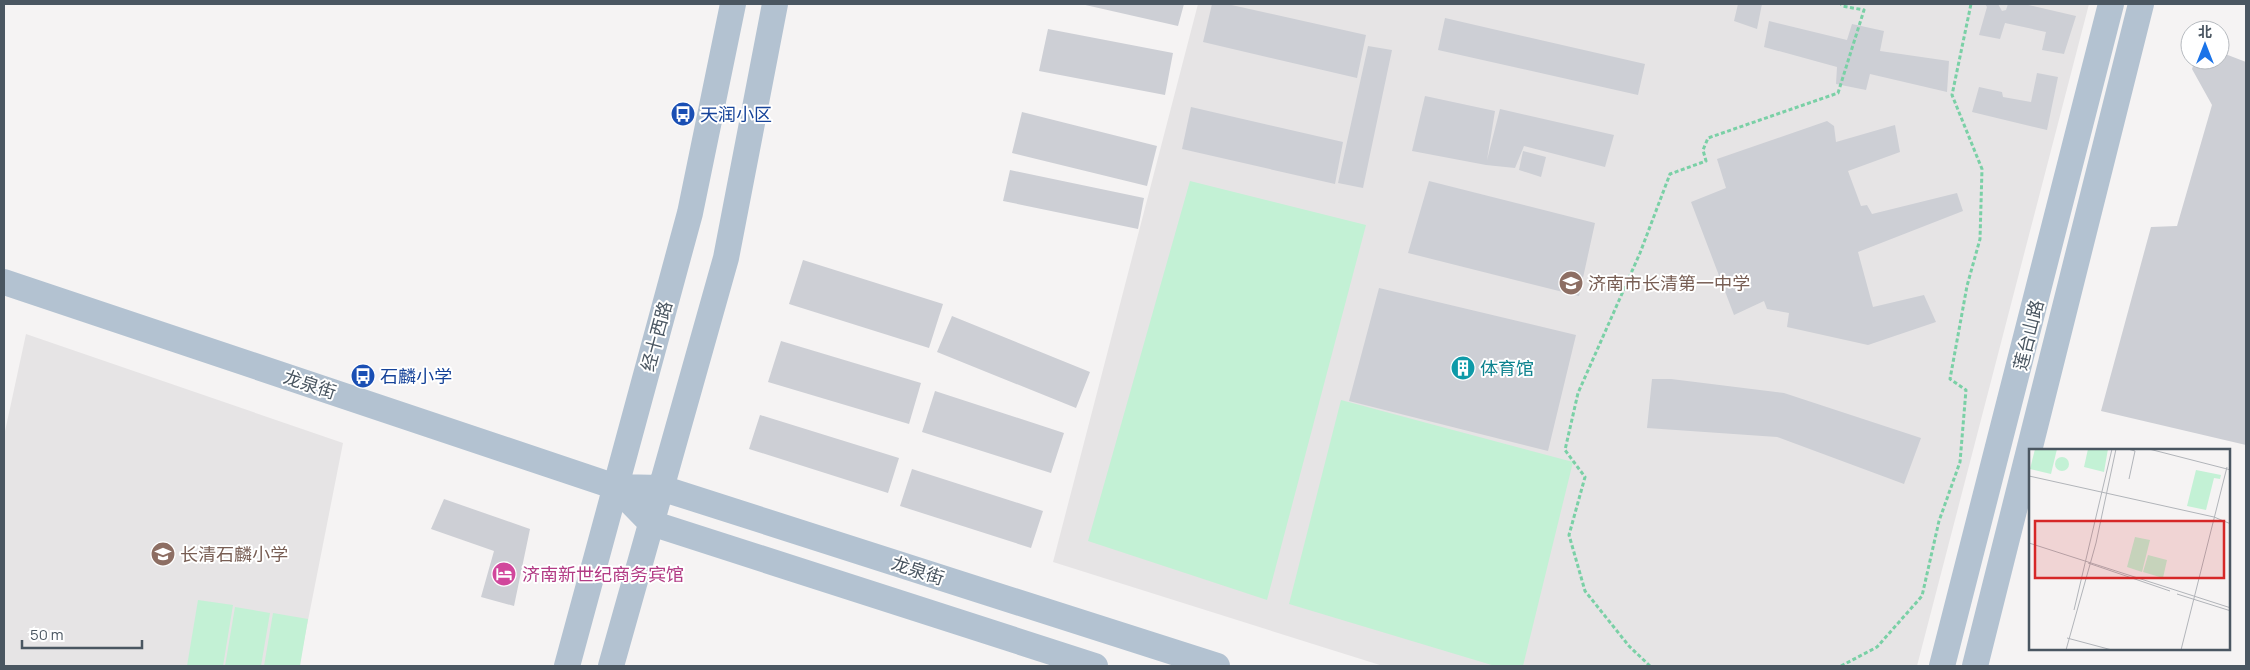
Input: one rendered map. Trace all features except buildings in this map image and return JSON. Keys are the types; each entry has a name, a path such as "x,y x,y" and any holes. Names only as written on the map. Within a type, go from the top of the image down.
{"main road":[{"name":"经十西路","path":"567,666 690,213 734,4"},
{"path":"611,666 726,258 775,4"},
{"name":"莲台山路","path":"1942,666 2111,4"},
{"name":"莲台山路","path":"2029,449 2141,4"},
{"name":"龙泉街","path":"4,282 616,487 661,488 1217,666"},
{"name":"莲台山路","path":"1975,666 2029,451"},
{"name":"龙泉街","path":"616,487 650,523 1095,666"}],"path":[{"path":"1650,666 1630,646 1585,591 1569,536 1585,477 1565,450 1578,393 1640,253 1670,174 1706,161 1703,150 1708,138 1838,93 1864,10 1842,6 1841,4"},
{"path":"1841,666 1876,647 1922,596 1939,521 1960,462 1966,390 1950,379 1968,286 1980,239 1982,169 1952,95 1971,4"}],"shaded area":[{"name":"济南市长清第一中学","path":"1198,4 2089,4 1917,666 1383,666 1053,562"},
{"name":"长清石麟小学","path":"26,334 343,443 299,666 4,666 4,436"}],"green space":[{"path":"1190,181 1366,225 1267,600 1088,541"},
{"path":"1341,400 1573,462 1523,666 1495,666 1289,604"},
{"path":"198,600 233,605 223,666 187,666"},
{"path":"235,607 270,613 261,666 225,666"},
{"path":"273,613 308,619 300,666 264,666"}],"place":[{"name":"天润小区","path":"683,114"},
{"name":"济南市长清第一中学","path":"1571,283"},
{"name":"体育馆","path":"1463,368"},
{"name":"石麟小学","path":"363,376"},
{"name":"长清石麟小学","path":"163,554"},
{"name":"济南新世纪商务宾馆","path":"504,574"}]}
